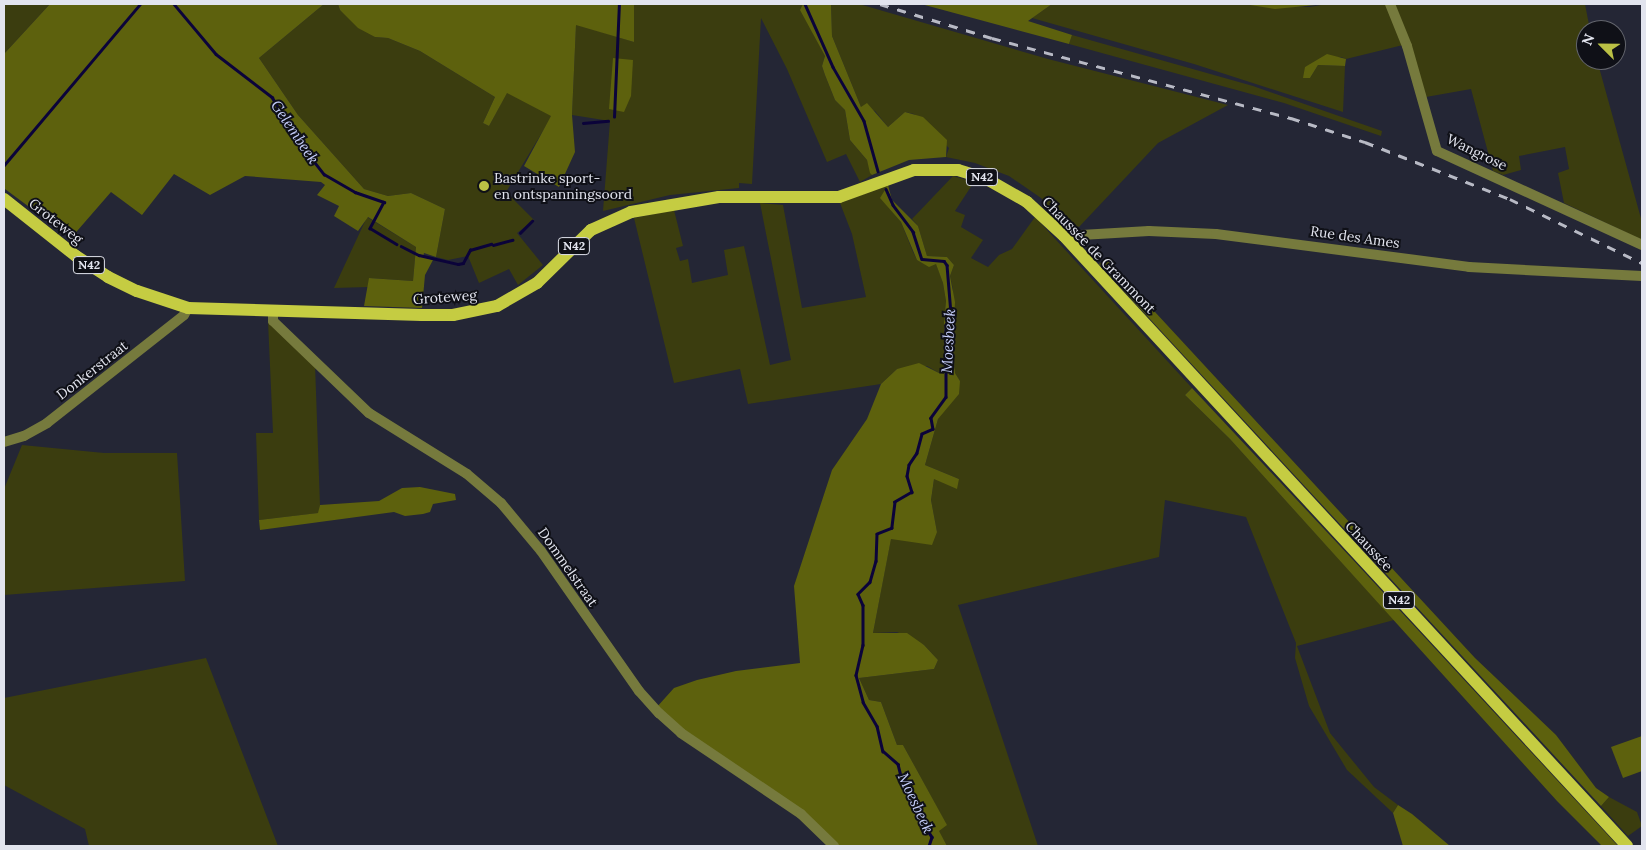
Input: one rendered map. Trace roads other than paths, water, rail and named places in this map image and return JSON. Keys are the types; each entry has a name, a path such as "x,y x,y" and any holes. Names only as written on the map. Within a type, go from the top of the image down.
{"main road":[{"name":"Chaussée de Grammont","path":"882,180 914,170 947,169 971,174 996,183 1026,202 1064,236 1171,354"},
{"name":"Groteweg","path":"4,199 76,256 108,277 137,291 188,308 422,315 479,311 497,306 526,291 547,275 591,230 631,212 719,197 840,197 882,180"},
{"name":"Chaussée","path":"1171,354 1627,846"}],"street":[{"name":"Wangrose","path":"1390,4 1406,46 1437,151 1642,245"},
{"name":"Rue des Ames","path":"1064,236 1149,230 1216,234 1469,268 1642,276"},
{"name":"Donkerstraat","path":"4,442 24,436 47,423 184,315 188,308"},
{"name":"Dommelstraat","path":"273,312 273,321 369,413 467,474 501,503 541,551 640,691 659,714 681,732 801,814 834,846"}],"waterway":[{"name":"Gelembeek","path":"4,165 140,4"},
{"name":"Gelembeek","path":"174,4 216,54 272,97 302,146 324,174 355,192 384,202 370,228 397,244"},
{"name":"Gelembeek","path":"614,117 619,4"},
{"name":"Moesbeek","path":"805,4 833,67 864,121 878,171"},
{"name":"Gelembeek","path":"583,123 608,121"},
{"name":"Moesbeek","path":"886,189 893,205 913,232 922,259 944,261 947,265 951,314 946,325 946,397 931,418 933,429 922,434 917,453 909,465 907,476 912,492 895,502 892,528 877,534 876,561 870,582 858,594 863,605 863,645 856,675 863,702 877,726 883,751 898,764 902,780 916,798 919,817 932,837 929,846"},
{"name":"Gelembeek","path":"520,233 532,221"},
{"name":"Gelembeek","path":"493,245 512,240"},
{"name":"Gelembeek","path":"401,246 419,255 458,264 463,263 470,250 491,244"}],"railway":[{"path":"880,4 992,38 1291,118 1365,142 1510,199 1642,263"}],"place":[{"name":"Bastrinke sport- en ontspanningsoord","path":"484,186"}]}
